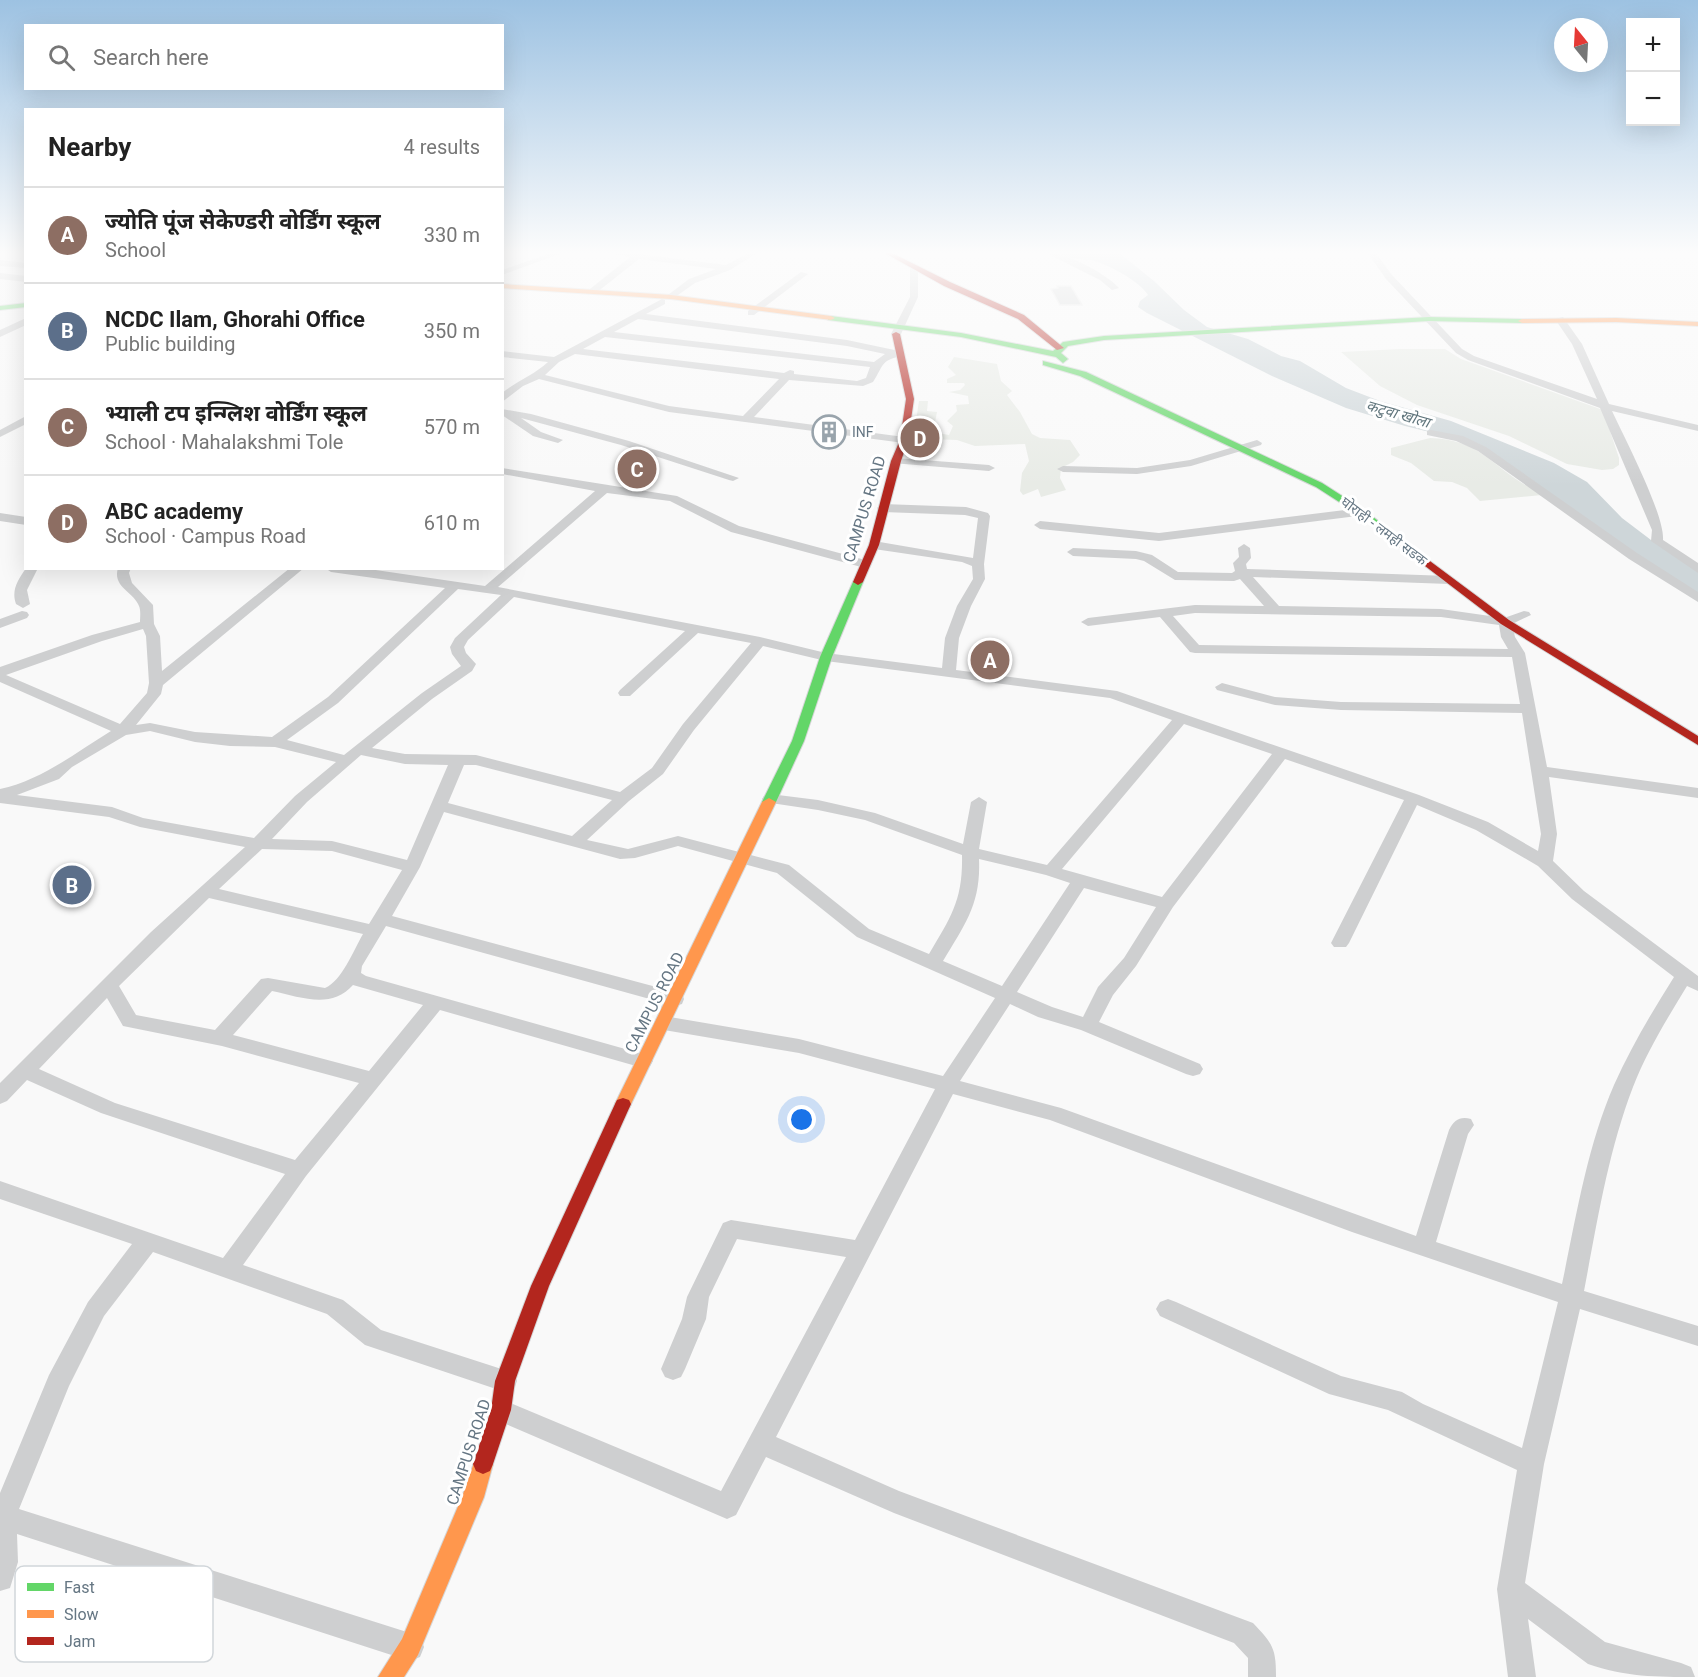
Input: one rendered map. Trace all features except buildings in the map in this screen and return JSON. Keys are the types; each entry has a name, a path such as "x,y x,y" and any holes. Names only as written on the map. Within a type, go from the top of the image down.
{"main road":[{"path":"893,330 961,335 1052,356"},
{"path":"1029,330 1052,356"},
{"path":"1052,356 1066,344 1076,342 1148,335 1254,330"},
{"name":"CAMPUS ROAD","path":"390,1677 410,1647 473,1497 501,1410 505,1381 540,1286 643,1061 664,1023 798,741 826,657 874,545 904,440 910,399 898,354 898,331"},
{"name":"घोराही - लमही सडक","path":"1052,356 1097,370 1316,470 1364,500 1480,585"},
{"name":"घोराही - लमही सडक","path":"1052,356 1083,374 1319,485 1361,512 1505,622 1698,741"},
{"path":"1506,603 1528,618"}],"street":[{"path":"504,397 519,384 538,376 556,360 609,330"},
{"path":"675,342 691,330"},
{"path":"749,330 795,335 898,354"},
{"path":"1442,330 1459,351 1471,358 1605,406 1698,428"},
{"path":"1568,330 1577,344 1644,494 1658,530 1657,540 1698,569"},
{"path":"604,333 876,365 898,354"},
{"path":"574,351 787,377 867,382 871,380 876,365"},
{"path":"504,354 556,360"},
{"path":"745,420 803,357"},
{"path":"538,376 669,409 904,440"},
{"path":"504,412 537,434 558,440"},
{"path":"504,412 527,416 625,443 733,478"},
{"path":"0,434 24,420"},
{"path":"1431,433 1459,438 1482,449 1633,556 1698,598"},
{"path":"1063,469 1137,471 1191,463 1257,442"},
{"path":"896,462 989,468"},
{"path":"504,471 604,489 673,498 735,529 865,564"},
{"path":"489,590 500,577 604,489"},
{"path":"883,508 966,511 984,516 978,564 979,579 964,606 952,638 949,672"},
{"path":"1040,525 1159,537 1361,512"},
{"path":"0,517 21,520"},
{"path":"0,530 21,520"},
{"path":"1142,536 1148,558"},
{"path":"874,545 964,559 978,564"},
{"path":"1244,548 1245,558 1239,563 1242,573 1274,609"},
{"path":"1073,552 1122,554 1148,558 1175,576 1234,577 1242,573 1449,580"},
{"path":"0,624 22,609 20,600 22,583 31,570"},
{"path":"0,796 53,776 67,764 122,731 154,694 156,683 153,636 147,624 146,605 126,584 125,570"},
{"path":"156,683 296,570"},
{"path":"346,570 511,593 760,641 826,657 1112,694 1413,798 1482,826 1544,862 1578,895 1691,980 1642,1044 1623,1088 1601,1156 1571,1297 1531,1464 1511,1588 1522,1677"},
{"path":"275,742 333,700 455,585"},
{"path":"0,1096 157,936 258,844 301,799 433,691 467,668 469,664 459,654 457,647 462,638 511,593"},
{"path":"1088,622 1195,609 1441,613 1505,622 1528,618"},
{"path":"1164,613 1195,649 1518,653"},
{"path":"1505,622 1508,637 1518,653 1540,771 1549,834 1544,862"},
{"path":"0,672 97,638 147,624"},
{"path":"625,693 695,629"},
{"path":"574,843 623,798 658,771 688,727 760,641"},
{"path":"0,677 52,698 122,731 150,727 195,737 275,742 353,755 486,763 623,798"},
{"path":"1222,687 1275,701 1330,705 1528,710"},
{"path":"1052,871 1181,718"},
{"path":"1088,1025 1105,992 1130,962 1166,904 1281,753"},
{"path":"218,1039 268,984 326,995 338,990 351,975 352,966 412,867 458,761"},
{"path":"1540,771 1698,793"},
{"path":"0,796 112,812 140,822 258,844 332,846 412,867"},
{"path":"1340,944 1413,798"},
{"path":"770,799 818,805 869,816 970,852 1052,871 1080,881 1166,904"},
{"path":"933,963 964,910 971,880 970,852 979,802"},
{"path":"438,805 574,843 631,855 644,853 663,843 678,841 783,870 863,933 1044,1012 1088,1025 1193,1069"},
{"path":"501,1410 727,1506 948,1084 1080,881"},
{"path":"206,892 378,925 675,999"},
{"path":"351,975 360,981 643,1061"},
{"path":"109,985 130,1021 160,1025 218,1039 373,1080"},
{"path":"228,1268 299,1170 436,1003"},
{"path":"664,1023 799,1046 1054,1113 1424,1247 1571,1297 1698,1336"},
{"path":"25,1071 108,1108 299,1170"},
{"path":"1424,1247 1459,1130 1464,1125"},
{"path":"0,1190 335,1307 373,1338 505,1381"},
{"path":"674,1369 694,1319 698,1297 730,1229 861,1250"},
{"path":"0,1578 5,1562 1,1516 58,1383 96,1309 148,1241"},
{"path":"1168,1309 1338,1386 1393,1400 1414,1412 1531,1464"},
{"path":"760,1442 894,1501 1243,1633 1262,1653 1262,1677"},
{"path":"1,1516 157,1566"},
{"path":"213,1584 410,1647"},
{"path":"1511,1588 1598,1654 1682,1677"}],"shaded area":[{"path":"1445,349 1461,359 1603,410 1619,458 1619,465 1613,469 1602,470 1567,464 1509,436 1417,405 1380,386 1341,352"},
{"path":"954,357 997,364 1001,381 1012,391 1007,395 1032,434 1040,438 1070,440 1080,455 1073,462 1061,468 1060,478 1066,490 1041,497 1038,489 1023,495 1020,491 1022,473 1029,461 1025,444 975,446 957,440 930,439 914,434 919,401 928,401 927,411 937,412 933,432 949,435 953,426 947,421 957,411 956,405 969,404 968,396 949,392 960,390 965,385 964,383 947,383 947,379 956,375 948,367"},
{"path":"1430,438 1471,447 1542,495 1480,501 1467,488 1452,482 1434,481 1411,463 1391,455 1391,448"}],"water":[{"name":"कटुवा खोला","path":"1181,330 1218,330 1248,339 1281,356 1300,361 1346,388 1380,401 1451,421 1554,463 1587,482 1622,518 1698,571 1698,595 1479,444 1405,426 1346,408 1272,376"}],"traffic: fast":[{"path":"925,330 961,335 1059,355 1064,359 1063,361"},
{"path":"1055,354 1066,344 1104,338 1236,330"},
{"path":"1046,363 1083,374 1319,485 1361,512 1395,538"},
{"path":"769,802 798,741 826,657 858,582"}],"traffic: slow":[{"path":"623,1104 769,802"},
{"path":"390,1677 410,1647 473,1497 483,1464"}],"traffic: jam":[{"path":"1038,330 1060,348"},
{"path":"858,582 874,545 896,461 904,440 910,399 896,334"},
{"path":"1395,538 1505,622 1698,741"},
{"path":"483,1464 501,1410 505,1381 540,1286 623,1104"}],"place":[{"name":"INF","path":"829,432"},
{"name":"ABC academy","path":"920,438"},
{"name":"भ्याली टप इन्ग्लिश वोर्डिंग स्कूल","path":"637,469"},
{"name":"ज्योति पूंज सेकेण्डरी वोर्डिंग स्कूल","path":"990,660"},
{"name":"NCDC Ilam, Ghorahi Office","path":"72,885"}]}
